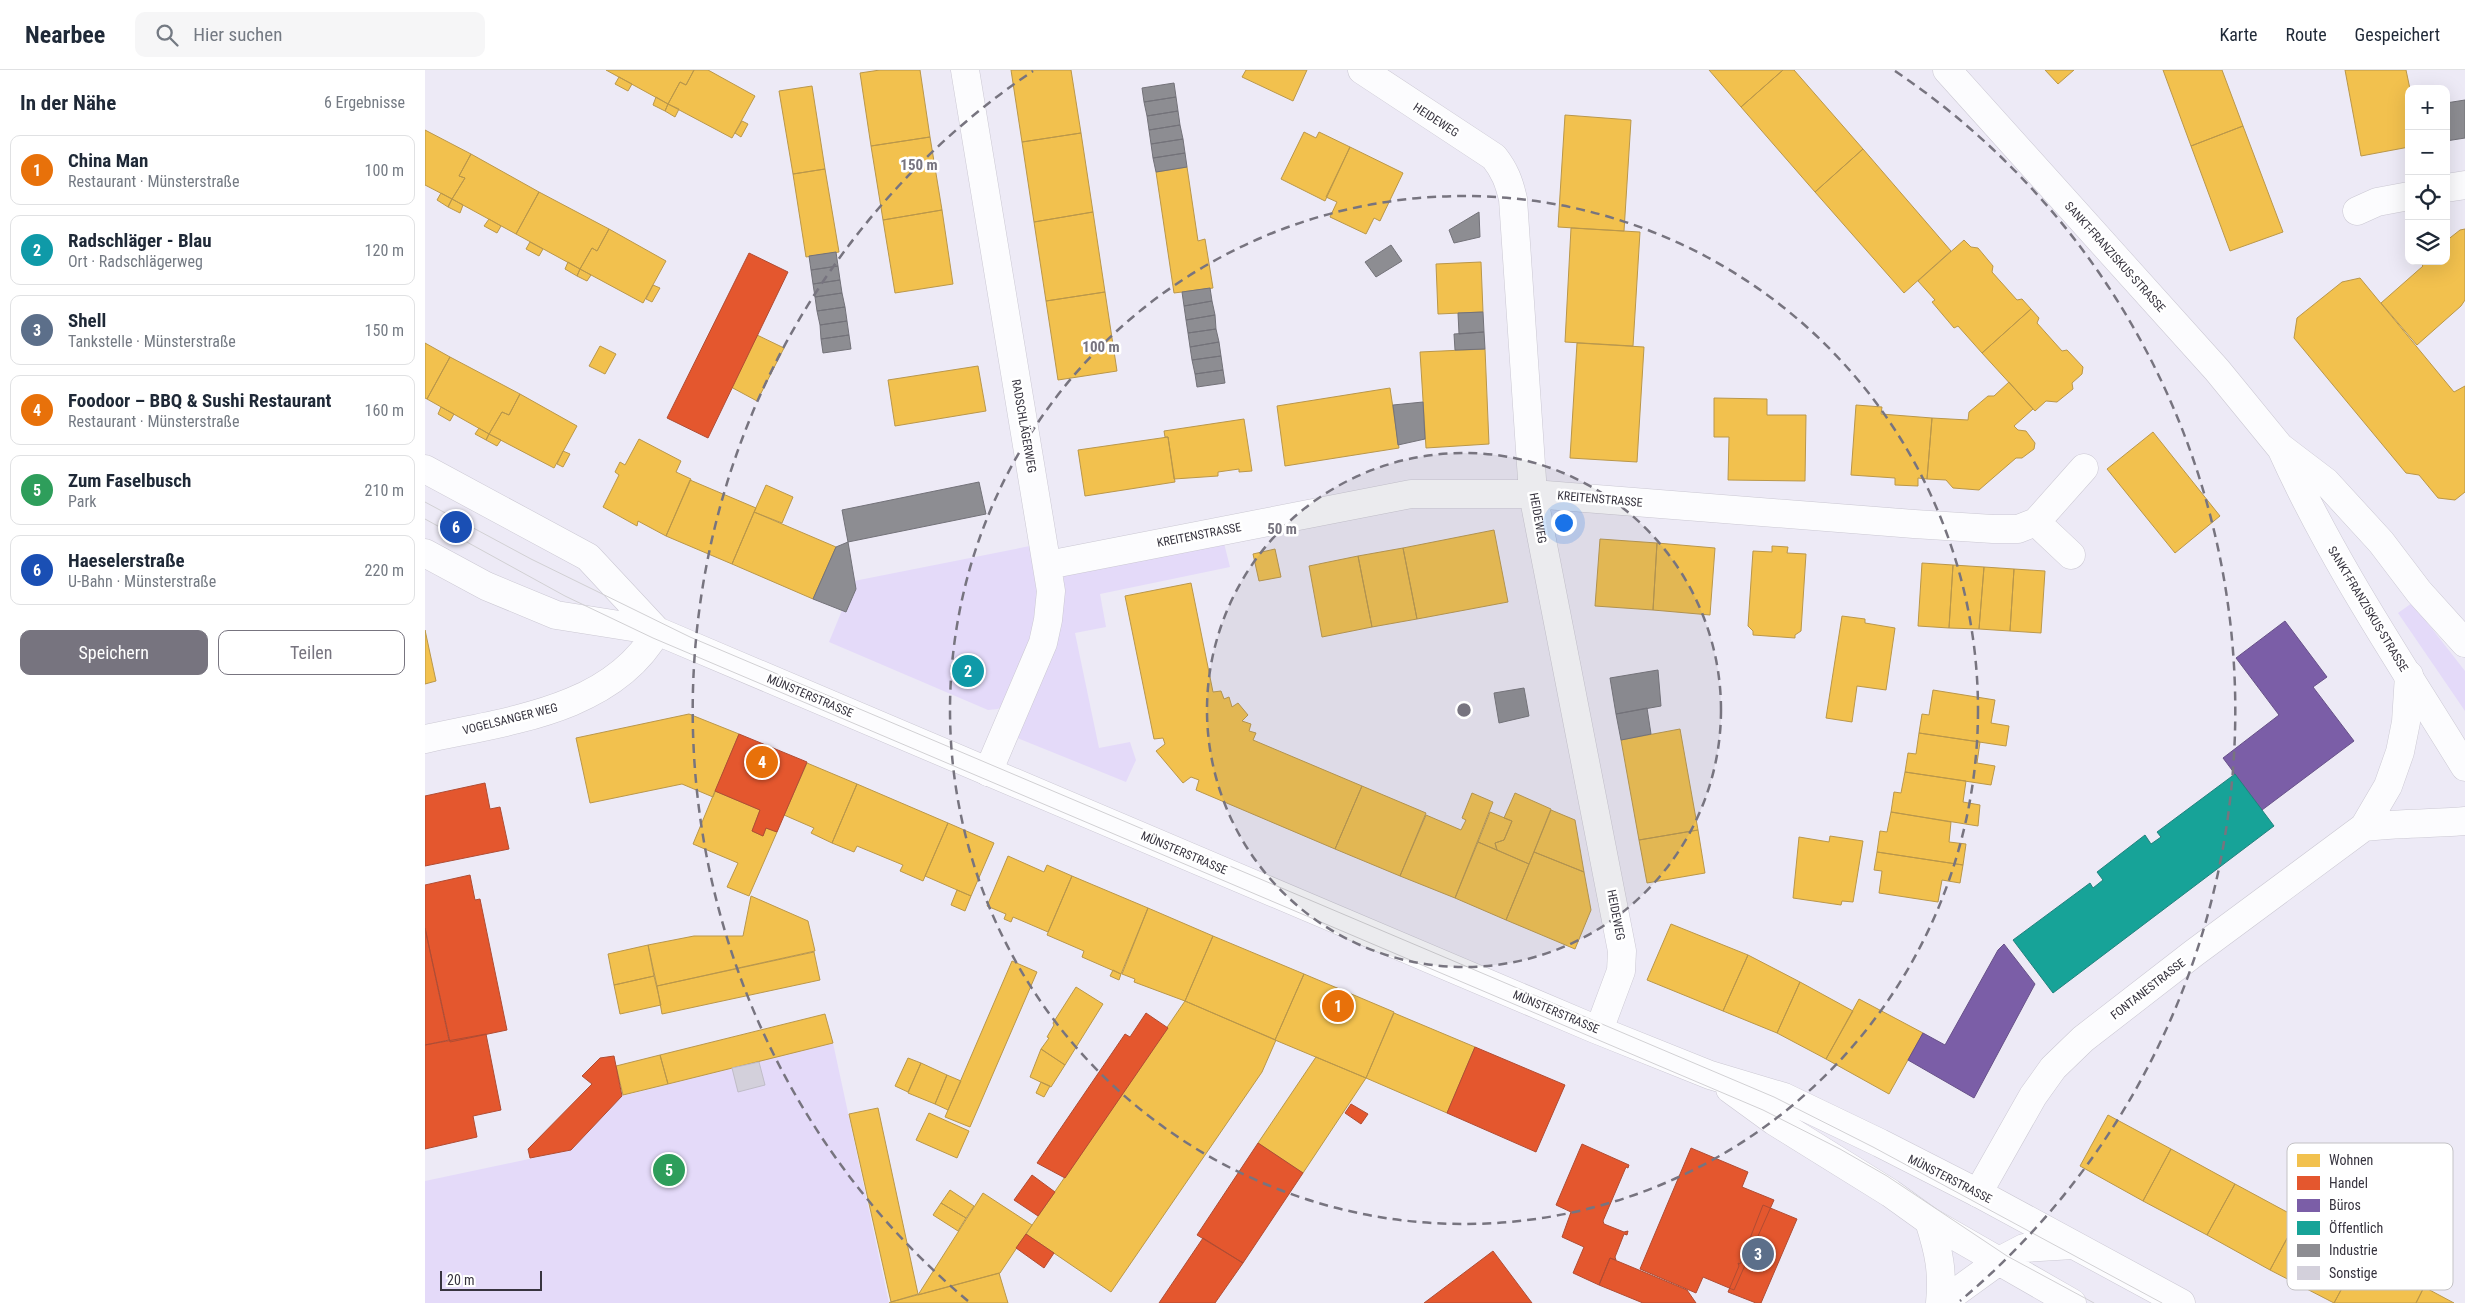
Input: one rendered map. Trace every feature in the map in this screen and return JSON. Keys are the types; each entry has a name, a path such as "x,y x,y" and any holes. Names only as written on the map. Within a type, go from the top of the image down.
{"street":[{"name":"RADSCHLÄGERWEG","path":"965,70 1051,591 1043,643 988,772"},
{"name":"HEIDEWEG","path":"1362,70 1494,157 1505,171 1513,199 1533,494 1622,951 1621,971 1599,1030"},
{"name":"SANKT-FRANZISKUS-STRASSE","path":"1947,70 2217,370 2280,446 2326,482 2381,542 2419,592 2465,643"},
{"path":"2450,187 2465,185"},
{"path":"2357,210 2377,202 2405,197"},
{"name":"SANKT-FRANZISKUS-STRASSE","path":"2280,446 2303,497 2335,556 2465,767"},
{"path":"2071,555 2036,522 2084,468"},
{"name":"MÜNSTERSTRASSE","path":"425,469 587,557 657,631"},
{"name":"KREITENSTRASSE","path":"1048,565 1411,494 1533,494 1993,530 2018,529 2036,522"},
{"name":"MÜNSTERSTRASSE","path":"425,553 486,586 556,615 657,631 1599,1030 1710,1075 1784,1098 1880,1143 1977,1193 2077,1245 2181,1303"},
{"name":"VOGELSANGER WEG","path":"425,738 558,709 628,670 645,652 657,631"},
{"name":"FONTANESTRASSE","path":"1977,1193 2033,1096 2053,1068 2083,1039 2194,953 2364,827 2389,786 2400,752 2406,722 2409,675"},
{"path":"2364,827 2402,823 2465,821"},
{"name":"MÜNSTERSTRASSE","path":"1710,1075 1774,1122 1890,1193 1929,1222 2072,1303"},
{"path":"1929,1222 1940,1253 1942,1277 1940,1303"},
{"path":"1940,1303 1999,1261 2024,1248 2077,1245"}],"shaded area":[{"path":"1224,543 1230,567 1100,594 1106,627 1075,633 1099,748 1130,742 1136,760 1126,782 1015,737 1062,593 1064,576"},
{"path":"1040,544 1039,623 1004,704 998,709 988,710 829,642 854,581"},
{"path":"2412,603 2465,671 2465,711 2398,613"},
{"path":"833,1043 889,1303 425,1303 425,1181 571,1150 622,1096"}],"building: Wohnen":[{"path":"606,70 694,70 686,85 680,82 668,104"},
{"path":"694,70 708,70 755,96 732,138 668,104 680,82 686,85"},
{"path":"880,70 920,70 930,137 871,146 860,73"},
{"path":"1011,70 1071,70 1081,133 1022,142"},
{"path":"1246,70 1307,70 1293,101 1242,77"},
{"path":"1709,70 1783,70 1741,107"},
{"path":"1783,70 1794,70 1863,149 1815,192 1741,107"},
{"path":"2045,70 2074,70 2058,84"},
{"path":"2163,70 2222,70 2243,126 2191,146"},
{"path":"2345,70 2406,70 2409,85 2405,85 2405,148 2361,156"},
{"path":"619,77 632,84 628,91 615,84"},
{"path":"812,86 825,169 793,174 779,91"},
{"path":"656,97 668,104 665,111 653,105"},
{"path":"668,104 679,109 675,117 665,111"},
{"path":"1565,115 1631,120 1624,231 1558,227"},
{"path":"742,121 748,124 741,137 735,133"},
{"path":"2243,126 2283,232 2230,251 2191,146"},
{"path":"425,130 471,154 459,176 465,178 452,199 425,185"},
{"path":"1304,132 1316,138 1319,132 1350,147 1325,201 1281,179"},
{"path":"1081,133 1093,212 1034,222 1022,142"},
{"path":"930,137 942,210 883,220 871,146"},
{"path":"1350,147 1403,173 1380,221 1374,218 1366,234 1330,217 1337,202 1326,197"},
{"path":"1863,149 1951,251 1904,293 1815,192"},
{"path":"471,154 539,192 516,234 452,199 465,178 459,176"},
{"path":"1187,167 1198,241 1205,239 1213,288 1174,293 1156,172"},
{"path":"825,169 839,252 806,257 793,174"},
{"path":"539,192 609,229 597,251 592,248 580,269 516,234"},
{"path":"441,193 452,199 448,207 437,200"},
{"path":"452,199 463,205 460,213 448,207"},
{"path":"942,210 953,284 895,293 883,220"},
{"path":"1093,212 1105,292 1046,301 1034,222"},
{"path":"489,219 501,226 497,233 484,226"},
{"path":"1571,228 1640,232 1633,346 1565,342"},
{"path":"609,229 666,261 643,303 580,269 592,248 597,251"},
{"path":"2465,229 2465,300 2461,306 2417,345 2381,303 2422,265 2450,265 2450,238 2460,230"},
{"path":"1964,240 1971,247 1978,248 1993,266 1992,272 2017,300 2022,299 2031,309 1982,353 1958,326 1954,328 1932,302 1935,300 1918,281"},
{"path":"530,242 543,249 539,256 526,249"},
{"path":"568,262 580,269 577,276 565,269"},
{"path":"1481,262 1483,312 1438,314 1436,264"},
{"path":"580,269 591,275 587,281 577,276"},
{"path":"2360,278 2454,392 2465,386 2465,492 2455,500 2438,498 2419,475 2406,473 2294,338 2297,318 2342,282"},
{"path":"653,285 660,288 652,302 646,299"},
{"path":"1105,292 1117,371 1058,380 1046,301"},
{"path":"2031,309 2039,318 2037,323 2062,351 2067,350 2083,367 2082,374 2072,383 2073,389 2057,402 2046,401 2035,411 1982,353"},
{"path":"757,335 784,348 757,401 731,387"},
{"path":"425,343 450,357 427,399 425,398"},
{"path":"1577,343 1644,347 1637,462 1570,458"},
{"path":"600,346 616,354 605,374 589,366"},
{"path":"1485,349 1489,444 1426,448 1420,352"},
{"path":"450,357 520,394 509,415 502,412 489,434 427,399"},
{"path":"978,366 986,411 895,426 888,380"},
{"path":"2009,382 2033,409 2014,426 2018,430 2026,431 2035,443 2034,449 2022,458 2016,458 1979,490 1953,488 1946,480 1927,479 1932,418 1968,420 1969,412 1988,396 1994,396"},
{"path":"1390,388 1399,448 1285,466 1277,406"},
{"path":"520,394 577,426 554,468 489,434 502,412 509,415"},
{"path":"1714,398 1767,399 1767,415 1806,415 1805,481 1728,480 1729,437 1714,437"},
{"path":"1856,405 1882,407 1881,414 1932,418 1927,479 1918,478 1918,486 1895,485 1895,478 1851,475"},
{"path":"441,407 454,414 450,421 438,414"},
{"path":"1244,419 1252,471 1239,472 1239,469 1218,472 1218,476 1174,479 1168,437 1165,437 1164,431"},
{"path":"479,428 489,434 486,440 475,434"},
{"path":"2153,432 2220,516 2175,553 2107,469"},
{"path":"489,434 501,440 497,446 486,440"},
{"path":"1168,437 1175,482 1085,496 1078,450"},
{"path":"639,439 681,461 676,472 691,479 666,536 638,521 637,526 603,507 619,475 615,472 620,462 625,465"},
{"path":"563,451 570,454 563,467 557,464"},
{"path":"690,480 756,508 732,564 666,536"},
{"path":"766,485 793,497 782,523 754,512"},
{"path":"754,512 836,547 813,599 732,564"},
{"path":"1494,530 1508,602 1417,619 1403,548"},
{"path":"1600,539 1657,543 1653,610 1595,606"},
{"path":"1657,543 1715,548 1710,615 1653,610"},
{"path":"1772,546 1788,547 1787,553 1806,554 1801,631 1795,635 1795,638 1753,635 1753,631 1748,626 1753,551 1772,552"},
{"path":"1403,548 1417,619 1372,627 1358,556"},
{"path":"1275,549 1281,577 1259,581 1253,554"},
{"path":"1358,556 1372,627 1322,637 1309,566"},
{"path":"1922,563 1953,565 1949,628 1918,626"},
{"path":"1953,565 1984,567 1979,629 1949,628"},
{"path":"1984,567 2014,569 2010,631 1979,629"},
{"path":"2014,569 2045,571 2041,633 2010,631"},
{"path":"1191,583 1213,692 1221,691 1224,699 1229,697 1232,707 1238,703 1248,715 1242,721 1251,724 1249,731 1256,733 1253,740 1362,786 1335,849 1196,790 1199,780 1191,777 1183,783 1156,751 1165,744 1163,738 1154,739 1125,596"},
{"path":"1842,616 1865,619 1865,623 1895,628 1886,690 1857,686 1852,722 1826,718"},
{"path":"425,630 436,681 425,684"},
{"path":"1933,690 1995,700 1991,723 2009,726 2006,746 1919,733 1922,714 1929,715"},
{"path":"689,714 739,734 713,797 682,784 590,803 576,738"},
{"path":"1680,729 1698,830 1639,840 1621,740"},
{"path":"1919,733 1980,742 1977,763 1995,766 1991,785 1905,772 1908,753 1916,754"},
{"path":"807,763 857,784 832,843 811,833 814,828 784,815"},
{"path":"1905,772 1966,781 1963,802 1980,805 1978,826 1891,812 1894,792 1901,793"},
{"path":"857,784 948,823 923,881 900,871 903,865 857,846 854,852 832,843"},
{"path":"1362,786 1426,813 1400,876 1335,849"},
{"path":"715,791 760,810 752,831 763,836 766,828 777,832 749,896 727,887 738,863 693,844"},
{"path":"1472,793 1493,802 1455,898 1400,876 1426,815 1461,830 1466,820 1462,818"},
{"path":"1515,793 1551,809 1529,864 1497,850 1495,843 1504,840 1512,821 1504,818"},
{"path":"1551,810 1575,820 1584,872 1534,852"},
{"path":"1490,812 1512,821 1504,840 1495,843 1497,850 1478,842"},
{"path":"1891,812 1951,822 1949,842 1966,844 1963,865 1877,852 1880,831 1887,832"},
{"path":"948,823 994,843 971,896 925,876"},
{"path":"1698,830 1705,873 1647,883 1639,840"},
{"path":"1830,836 1863,841 1853,902 1842,901 1841,905 1793,898 1799,837 1829,842"},
{"path":"1478,842 1529,864 1506,920 1455,898"},
{"path":"1534,852 1584,872 1591,910 1575,949 1506,920"},
{"path":"1877,852 1963,865 1960,883 1942,880 1938,902 1879,893 1882,871 1874,870"},
{"path":"1008,856 1044,872 1047,865 1072,876 1048,932 1013,917 1011,922 1004,919 1006,914 987,906"},
{"path":"1072,876 1148,908 1121,974 1082,957 1084,951 1047,935"},
{"path":"957,890 971,896 965,911 951,905"},
{"path":"751,896 808,921 815,951 657,986 648,945 694,936 743,936"},
{"path":"1148,908 1213,936 1185,1001 1134,982 1135,979 1122,974"},
{"path":"1671,924 1748,955 1723,1011 1647,980"},
{"path":"1213,936 1304,974 1275,1040 1185,1001"},
{"path":"648,945 654,976 614,985 608,954"},
{"path":"814,952 820,980 662,1014 657,986"},
{"path":"1748,955 1800,982 1777,1033 1723,1011"},
{"path":"1012,961 1037,972 970,1127 945,1117"},
{"path":"1113,970 1121,974 1119,980 1110,976"},
{"path":"1304,974 1394,1012 1366,1078 1275,1040"},
{"path":"654,976 661,1005 620,1014 614,985"},
{"path":"1800,982 1853,1011 1826,1059 1777,1033"},
{"path":"1076,987 1103,1004 1065,1065 1041,1049 1049,1038 1047,1037 1054,1025 1053,1023"},
{"path":"1859,999 1923,1033 1889,1094 1826,1059"},
{"path":"1185,1001 1276,1040 1262,1072 1111,1292 1026,1234"},
{"path":"1394,1013 1475,1047 1447,1113 1366,1078"},
{"path":"825,1014 833,1043 668,1084 660,1055"},
{"path":"1041,1049 1065,1065 1051,1087 1030,1077"},
{"path":"660,1055 668,1084 623,1095 616,1066"},
{"path":"1316,1057 1366,1078 1303,1173 1258,1143"},
{"path":"908,1058 921,1063 908,1092 895,1086"},
{"path":"921,1063 947,1075 935,1104 908,1093"},
{"path":"947,1075 961,1081 948,1110 935,1104"},
{"path":"1041,1082 1050,1086 1044,1097 1036,1093"},
{"path":"878,1108 918,1294 891,1302 849,1114"},
{"path":"929,1113 969,1131 957,1158 916,1140"},
{"path":"2108,1115 2171,1149 2143,1201 2080,1166"},
{"path":"2171,1149 2235,1184 2207,1235 2143,1201"},
{"path":"2235,1184 2287,1212 2287,1238 2270,1270 2207,1235"},
{"path":"950,1190 974,1206 966,1218 941,1203"},
{"path":"983,1193 1032,1225 1000,1273 918,1295"},
{"path":"941,1203 966,1218 958,1231 933,1215"},
{"path":"2287,1238 2287,1279 2270,1270"},
{"path":"999,1273 1008,1303 889,1303 891,1302"},
{"path":"2309,1290 2341,1290 2334,1303"},
{"path":"2341,1290 2422,1290 2416,1303 2334,1303"},
{"path":"2422,1290 2430,1290 2454,1303 2416,1303"}],"building: Handel":[{"path":"749,253 788,272 708,438 667,418"},
{"path":"739,734 807,762 777,832 766,828 763,836 752,831 760,810 715,791"},
{"path":"485,783 490,809 500,807 509,849 425,866 425,796"},
{"path":"470,875 475,900 480,899 507,1030 450,1042 425,928 425,885"},
{"path":"425,928 449,1040 425,1045"},
{"path":"1146,1013 1168,1028 1065,1178 1037,1163 1125,1034 1130,1037"},
{"path":"486,1034 501,1110 473,1116 477,1137 425,1149 425,1045"},
{"path":"1475,1047 1565,1085 1536,1152 1447,1113"},
{"path":"614,1056 622,1096 571,1150 530,1158 528,1149 592,1084 582,1076 600,1058"},
{"path":"1351,1104 1368,1114 1361,1124 1345,1113"},
{"path":"1258,1143 1303,1173 1243,1263 1197,1235"},
{"path":"1582,1144 1629,1165 1628,1168 1626,1167 1603,1221 1604,1224 1624,1232 1628,1231 1627,1235 1624,1234 1615,1257 1616,1260 1610,1258 1599,1285 1573,1273 1584,1247 1562,1237 1571,1212 1556,1205"},
{"path":"1691,1148 1748,1172 1742,1187 1774,1200 1734,1290 1703,1277 1696,1293 1640,1269"},
{"path":"1032,1175 1055,1192 1038,1216 1014,1200"},
{"path":"1763,1205 1797,1219 1761,1303 1756,1303 1728,1292 1739,1266 1738,1263 1740,1264"},
{"path":"1026,1234 1054,1253 1044,1268 1016,1248"},
{"path":"1203,1238 1243,1263 1215,1303 1159,1303"},
{"path":"1493,1251 1532,1303 1424,1303"},
{"path":"1610,1258 1687,1290 1696,1303 1643,1303 1599,1285"}],"building: Büros":[{"path":"2285,621 2327,677 2313,687 2354,741 2262,810 2223,758 2279,715 2236,658"},
{"path":"2004,944 2035,984 1974,1098 1908,1060 1923,1033 1945,1045 1998,950"}],"building: Öffentlich":[{"path":"2235,774 2274,826 2053,993 2013,940 2090,883 2093,888 2103,880 2097,872 2145,835 2151,844 2161,837 2157,832"}],"building: Industrie":[{"path":"1174,83 1176,97 1144,102 1142,88"},
{"path":"1176,97 1178,111 1147,116 1144,102"},
{"path":"2465,100 2465,138 2450,140 2450,102"},
{"path":"1178,111 1180,125 1149,130 1147,116"},
{"path":"1180,125 1183,139 1151,144 1149,130"},
{"path":"1183,139 1185,153 1153,158 1151,144"},
{"path":"1185,153 1187,167 1156,172 1153,158"},
{"path":"1479,212 1480,237 1454,243 1449,230"},
{"path":"1391,245 1402,261 1376,277 1365,262"},
{"path":"836,252 838,266 811,270 809,256"},
{"path":"838,266 840,280 813,284 811,270"},
{"path":"840,280 842,293 815,297 813,284"},
{"path":"1210,288 1212,301 1184,306 1182,292"},
{"path":"842,293 845,307 817,311 815,297"},
{"path":"1212,301 1215,315 1186,320 1184,306"},
{"path":"845,307 847,321 820,325 817,311"},
{"path":"1483,312 1484,332 1459,334 1458,313"},
{"path":"1215,315 1216,329 1188,333 1186,320"},
{"path":"847,321 849,335 821,339 820,325"},
{"path":"1216,329 1219,342 1190,347 1188,333"},
{"path":"1484,332 1485,349 1455,350 1454,334"},
{"path":"849,335 851,349 823,353 821,339"},
{"path":"1219,342 1221,356 1192,360 1190,347"},
{"path":"1221,356 1223,370 1195,374 1192,360"},
{"path":"1223,370 1225,383 1197,387 1195,374"},
{"path":"1423,402 1425,439 1398,445 1393,405"},
{"path":"979,482 986,514 848,542 842,510"},
{"path":"848,542 856,589 846,612 813,599 836,547"},
{"path":"1658,670 1661,706 1616,714 1610,678"},
{"path":"1524,688 1529,716 1499,723 1494,693"},
{"path":"1647,708 1651,734 1621,740 1616,714"}],"building: Sonstige":[{"path":"759,1062 765,1085 738,1092 732,1068"}],"tram line":[{"path":"425,502 531,559 690,637 1774,1097 1873,1147 2162,1303"},
{"path":"425,519 565,596 653,638 1763,1110 1840,1149 1887,1176 2007,1256 2094,1303"}],"place":[{"name":"Haeselerstraße","path":"456,527"},
{"name":"Radschläger - Blau","path":"968,671"},
{"name":"Foodoor – BBQ & Sushi Restaurant","path":"762,762"},
{"name":"China Man","path":"1338,1006"},
{"name":"Zum Faselbusch","path":"669,1170"},
{"name":"Shell","path":"1758,1254"}]}
